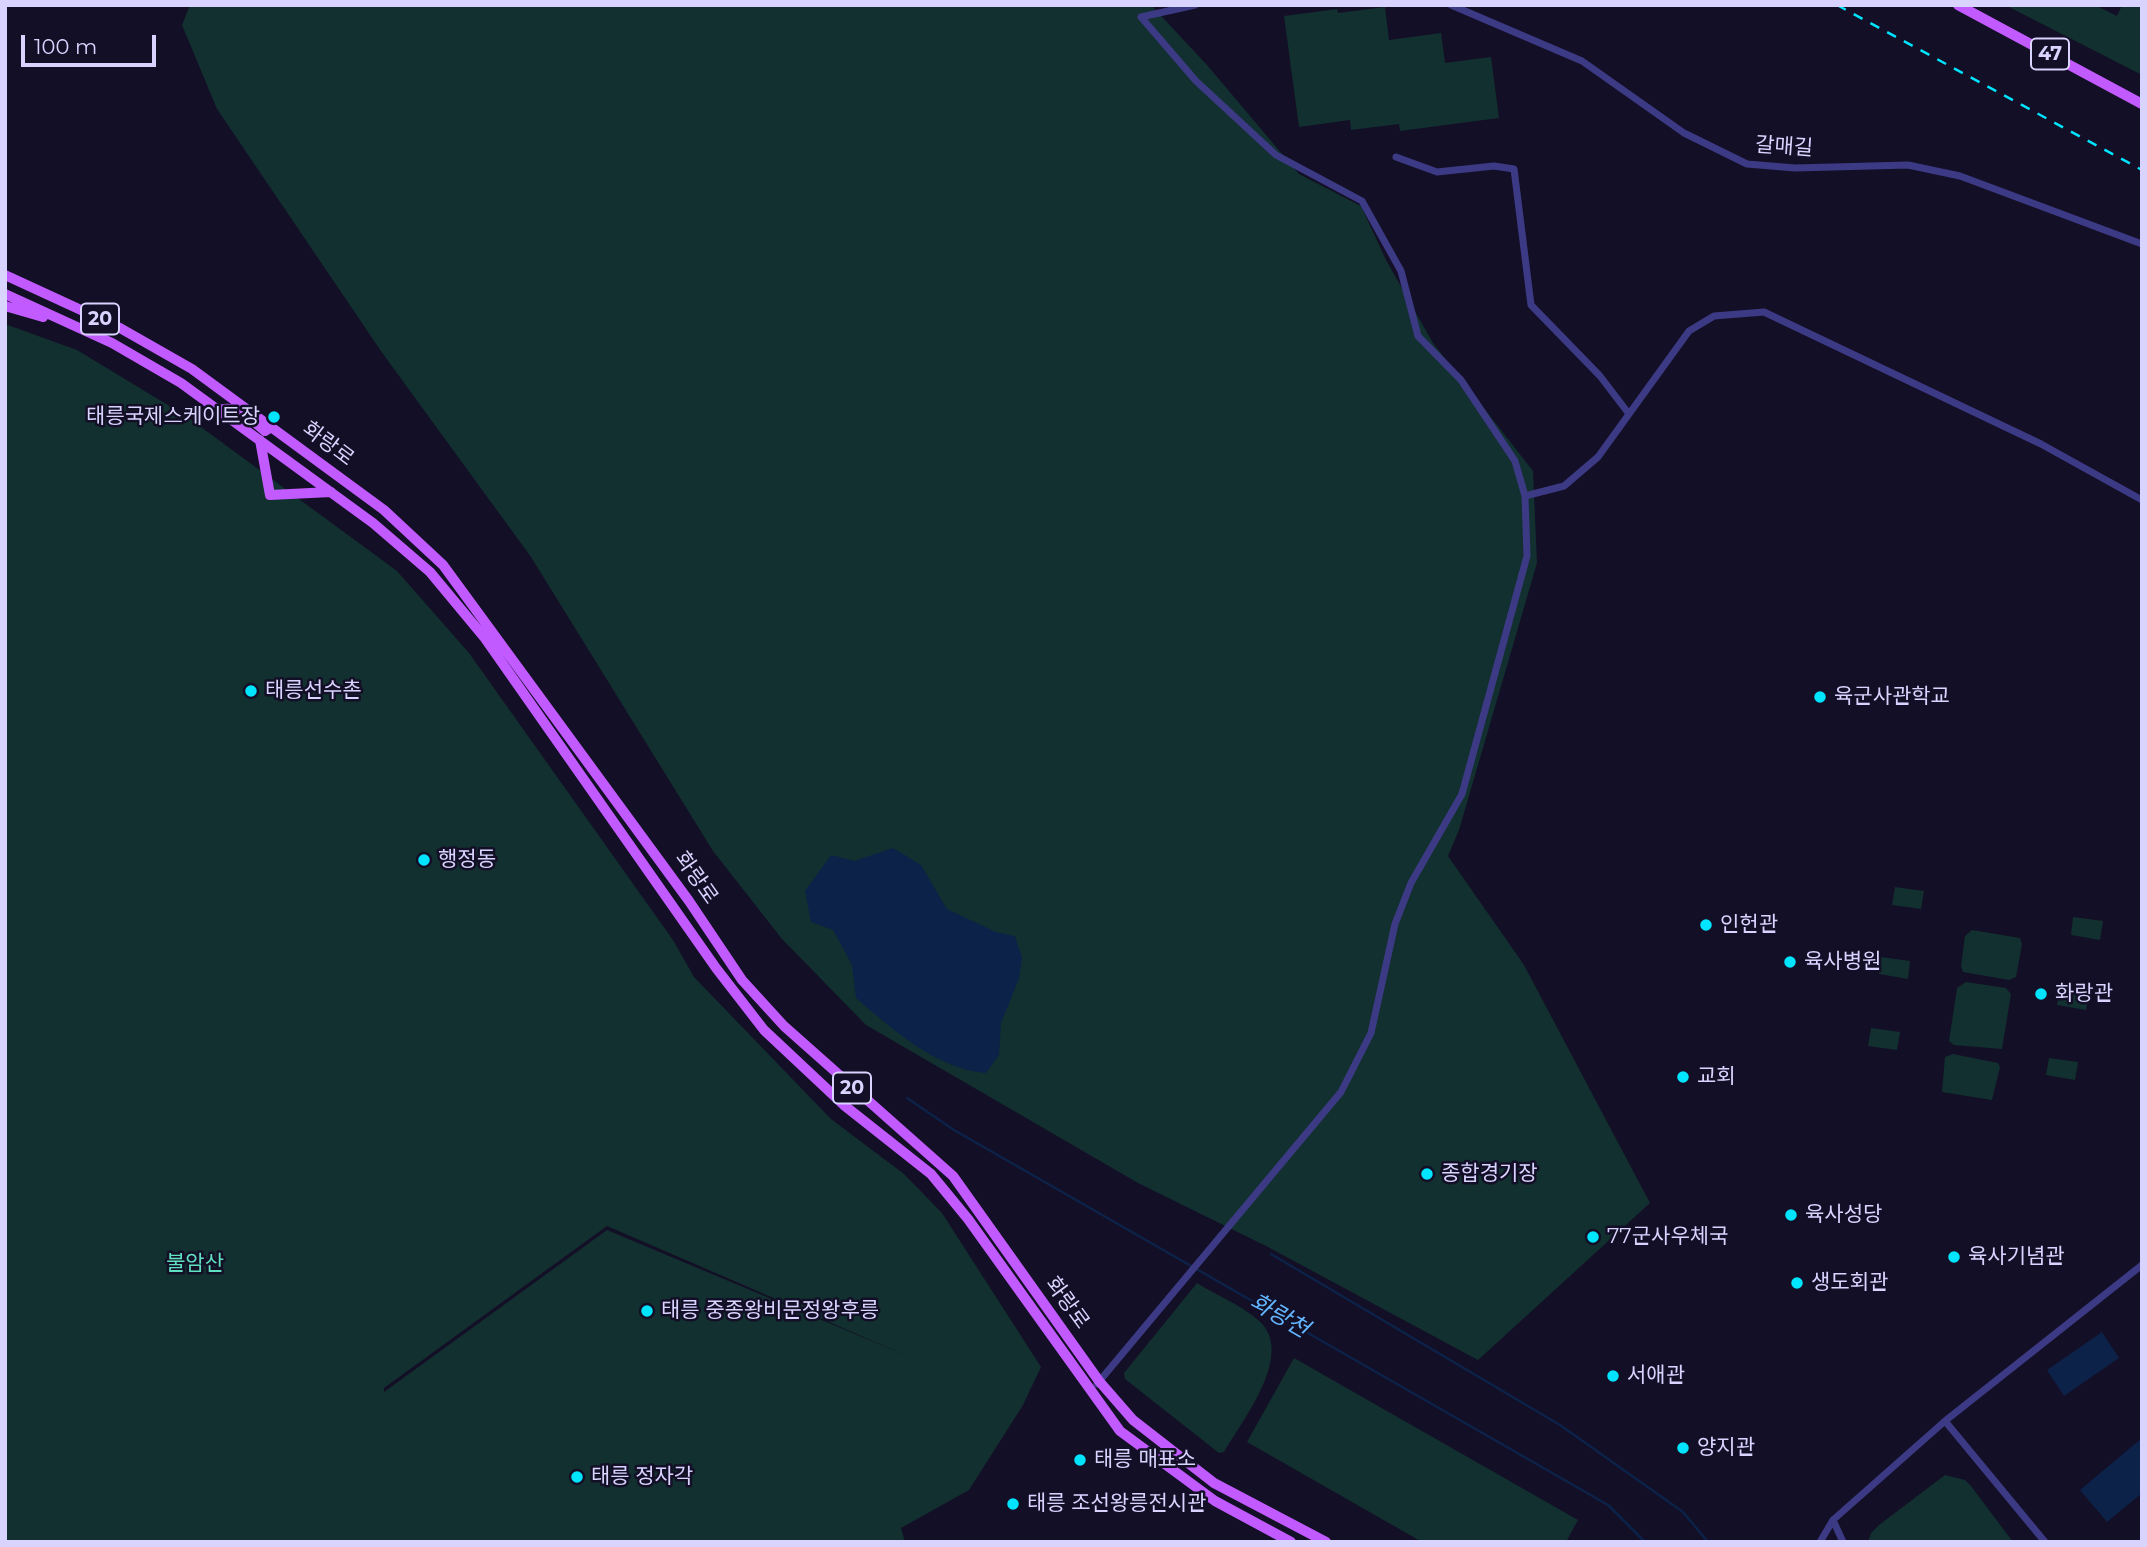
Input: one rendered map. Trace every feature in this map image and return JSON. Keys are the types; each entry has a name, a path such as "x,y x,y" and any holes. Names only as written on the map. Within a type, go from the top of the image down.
{"main road":[{"name":"47","path":"1958,5 2142,104"},
{"name":"화랑로","path":"5,275 155,347 267,423 384,510 443,565 689,901 743,980 784,1026 953,1176 1100,1381 1133,1420 1214,1483 1326,1542"},
{"name":"화랑로","path":"5,294 147,362 219,410 373,523 438,581 484,637 716,968 764,1030 845,1106 931,1174 968,1219 1120,1431 1215,1502 1292,1542"},
{"path":"5,306 77,327"},
{"path":"219,410 238,410 265,430 268,429 267,423"},
{"path":"260,440 270,495 330,491 327,480 333,478 374,509 384,510"}],"street":[{"path":"1091,1391 1340,1092 1371,1033 1395,924 1411,883 1462,794 1527,556 1525,496 1515,461 1461,380 1419,335 1401,271 1362,201 1276,155 1196,81 1141,16 1195,5"},
{"name":"갈매길","path":"1451,5 1582,61 1684,133 1747,164 1795,168 1908,165 1960,176 2142,244"},
{"path":"1396,157 1437,172 1494,166 1514,169 1531,305 1600,376 1629,414"},
{"path":"1525,496 1564,486 1598,457 1689,331 1714,316 1764,312 2041,444 2142,500"},
{"path":"1820,1542 1833,1520 1945,1421 2142,1265"},
{"path":"1945,1421 2045,1542"},
{"path":"1833,1520 1843,1542"}],"green space":[{"path":"190,5 1151,5 1207,65 1299,174 1361,206 1386,260 1433,343 1533,471 1537,563 1459,830 1448,856 1524,965 1650,1203 1478,1360 1266,1246 1138,1183 866,1025 782,939 713,851 531,557 383,354 217,109 182,25"},
{"path":"2005,5 2095,5 2117,16 2122,5 2142,5 2142,75"},
{"path":"1385,7 1389,40 1441,33 1445,63 1491,57 1499,118 1400,131 1399,124 1351,130 1350,120 1299,127 1284,16 1337,9 1338,13"},
{"name":"불암산","path":"5,324 77,350 186,416 397,571 469,653 673,940 694,977 831,1119 904,1174 942,1213 1041,1367 1023,1405 969,1490 901,1528 905,1542 5,1542","holes":["607,1226 910,1357 607,1230 384,1392 384,1388"]},
{"path":"1895,887 1924,891 1921,909 1892,905"},
{"path":"2073,917 2103,921 2100,940 2071,935"},
{"path":"1972,930 2020,938 2022,944 2016,977 2009,980 1963,972 1961,966 1965,936"},
{"path":"1881,957 1910,961 1908,979 1879,974"},
{"path":"1966,982 2006,988 2011,994 2002,1049 1954,1045 1949,1041 1957,988"},
{"path":"2060,987 2089,991 2086,1010 2057,1005"},
{"path":"1871,1028 1900,1032 1897,1050 1868,1046"},
{"path":"1953,1054 1998,1063 2000,1067 1992,1100 1942,1092 1945,1057"},
{"path":"2049,1058 2078,1062 2075,1080 2046,1075"},
{"path":"1197,1283 1258,1320 1268,1334 1272,1350 1269,1368 1253,1405 1224,1452 1219,1453 1125,1379 1124,1373"},
{"path":"1294,1358 1578,1520 1566,1542 1422,1542 1247,1442"},
{"path":"1945,1475 1965,1480 2013,1542 1868,1542 1871,1533 1879,1525"}],"water":[{"path":"893,848 921,865 947,909 996,932 1015,936 1022,957 1019,979 1001,1023 999,1055 986,1073 968,1070 932,1056 856,998 852,965 833,930 811,922 805,891 831,855 854,861"},
{"path":"2102,1332 2119,1358 2064,1396 2047,1370"},
{"path":"2142,1438 2142,1493 2107,1522 2080,1490"}],"waterway":[{"name":"화랑천","path":"907,1098 954,1130 1608,1505 1645,1542"},
{"path":"1271,1254 1560,1425 1683,1512 1708,1542"}],"railway":[{"path":"1837,5 2142,170"}],"place":[{"name":"태릉국제스케이트장","path":"274,417"},
{"name":"태릉선수촌","path":"251,691"},
{"name":"육군사관학교","path":"1820,697"},
{"name":"행정동","path":"424,860"},
{"name":"인헌관","path":"1706,925"},
{"name":"육사병원","path":"1790,962"},
{"name":"화랑관","path":"2041,994"},
{"name":"교회","path":"1683,1077"},
{"name":"종합경기장","path":"1427,1174"},
{"name":"육사성당","path":"1791,1215"},
{"name":"77군사우체국","path":"1593,1237"},
{"name":"육사기념관","path":"1954,1257"},
{"name":"생도회관","path":"1797,1283"},
{"name":"태릉 중종왕비문정왕후릉","path":"647,1311"},
{"name":"서애관","path":"1613,1376"},
{"name":"양지관","path":"1683,1448"},
{"name":"태릉 매표소","path":"1080,1460"},
{"name":"태릉 정자각","path":"577,1477"},
{"name":"태릉 조선왕릉전시관","path":"1013,1504"}]}
